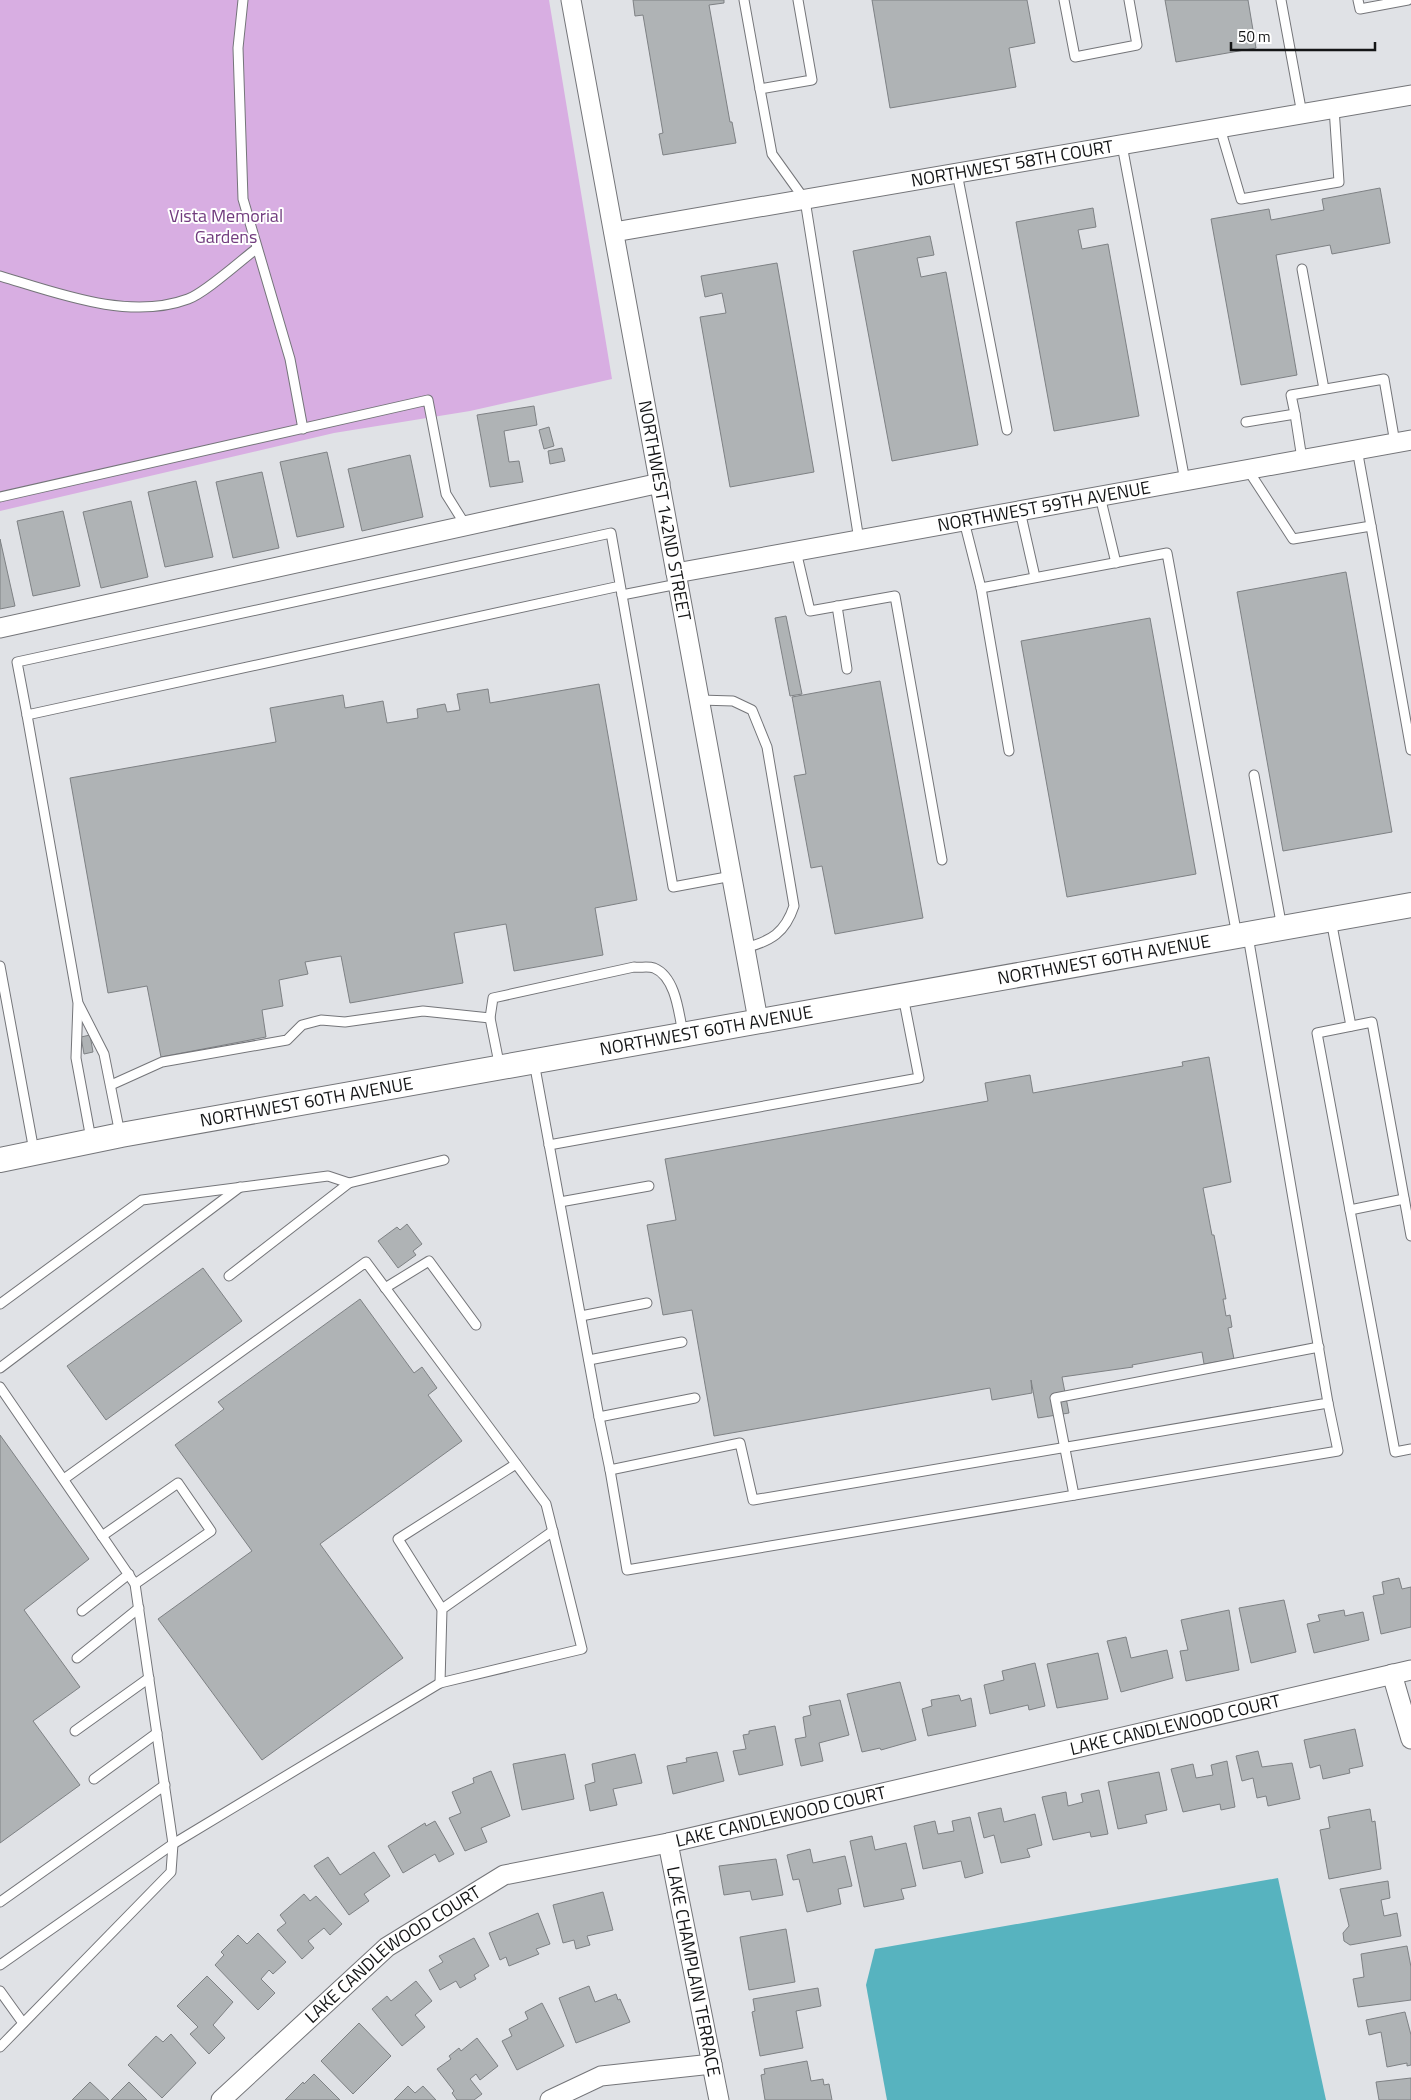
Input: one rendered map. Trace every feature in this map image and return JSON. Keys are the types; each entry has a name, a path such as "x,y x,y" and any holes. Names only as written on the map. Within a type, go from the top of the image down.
{"street":[{"name":"NORTHWEST 142ND STREET","path":"571,0 758,1020"},
{"name":"NORTHWEST 58TH COURT","path":"614,232 1411,95"},
{"name":"NORTHWEST 59TH AVENUE","path":"677,578 796,551 1403,441"},
{"path":"0,628 660,483"},
{"name":"NORTHWEST 60TH AVENUE","path":"0,1160 91,1140 1411,905"},
{"name":"LAKE CANDLEWOOD COURT","path":"221,2100 387,1947 504,1875 668,1844 1411,1670"},
{"path":"1392,1674 1411,1740"},
{"name":"LAKE CHAMPLAIN TERRACE","path":"668,1844 719,2100"},
{"path":"550,2100 601,2076 712,2064"}],"lane":[{"path":"243,0 238,48 242,199 290,359 303,429"},
{"path":"744,0 772,154 805,200 858,540"},
{"path":"760,89 812,80 798,0"},
{"path":"1064,0 1075,57 1137,45 1128,0"},
{"path":"1281,0 1302,114"},
{"path":"1358,0 1360,9 1408,0"},
{"path":"1220,128 1241,199 1339,182 1334,108"},
{"path":"1122,145 1184,481"},
{"path":"957,173 1007,430"},
{"path":"0,276 96,303 151,307 189,299 256,249"},
{"path":"1302,269 1324,389"},
{"path":"1302,460 1291,395 1384,379 1403,441"},
{"path":"0,497 428,400 446,494 466,526"},
{"path":"1246,422 1294,414"},
{"path":"1357,450 1411,750"},
{"path":"1248,469 1293,539 1371,526"},
{"path":"1100,496 1116,562"},
{"path":"1020,511 1035,578"},
{"path":"964,521 981,588 1009,751"},
{"path":"91,1140 76,1058 78,1003 17,662 611,533 673,887 732,876"},
{"path":"796,551 810,611 895,596 942,860"},
{"path":"534,1062 627,1570 1338,1450 1243,935 1167,553 981,588"},
{"path":"27,715 677,578"},
{"path":"837,606 847,669"},
{"path":"700,700 734,701 752,710 767,747 794,906 790,918 777,935 767,942 745,948"},
{"path":"1254,775 1282,928"},
{"path":"1331,920 1351,1026"},
{"path":"0,966 34,1151"},
{"path":"500,1068 490,1018 494,998 634,967 653,968 665,976 674,994 684,1034"},
{"path":"549,1145 919,1078 903,995"},
{"path":"78,1003 104,1054 121,1135"},
{"path":"110,1085 162,1062 287,1040 302,1025 322,1020 344,1022 423,1011 490,1018"},
{"path":"1411,1236 1372,1022 1317,1033 1395,1452 1411,1449"},
{"path":"229,1276 349,1183 444,1160"},
{"path":"0,1304 142,1200 328,1176 349,1183"},
{"path":"560,1202 649,1186"},
{"path":"0,1368 240,1187"},
{"path":"1350,1210 1404,1199"},
{"path":"385,1288 429,1261 476,1325"},
{"path":"0,1965 173,1844 440,1683 582,1649 546,1504 366,1262 64,1479"},
{"path":"581,1316 647,1303"},
{"path":"589,1360 682,1342"},
{"path":"1074,1495 1055,1398 1319,1347"},
{"path":"0,1387 135,1584 173,1844 171,1872 0,2046"},
{"path":"599,1417 694,1398"},
{"path":"610,1470 740,1443 752,1500 1328,1403"},
{"path":"440,1683 442,1610 398,1539 516,1464"},
{"path":"102,1536 178,1483 211,1531 135,1584"},
{"path":"442,1610 553,1531"},
{"path":"82,1611 129,1574"},
{"path":"77,1658 139,1608"},
{"path":"75,1731 149,1678"},
{"path":"94,1779 157,1733"},
{"path":"0,1902 165,1785"},
{"path":"0,1991 23,2023"}],"green space":[{"name":"Vista Memorial Gardens","path":"0,0 549,0 612,379 470,411 334,433 0,511"}],"water":[{"path":"1278,1878 1326,2100 887,2100 866,1985 875,1949"}],"building":[{"path":"633,0 724,0 724,3 709,5 730,122 732,122 736,143 663,155 659,134 663,133 643,15 635,16"},
{"path":"872,0 1027,0 1035,43 1009,48 1016,87 890,108"},
{"path":"1165,0 1248,0 1256,48 1176,62"},
{"path":"1380,188 1390,243 1332,254 1330,245 1276,255 1297,375 1241,385 1211,219 1269,209 1271,220 1324,210 1322,199"},
{"path":"1093,208 1096,227 1078,230 1082,249 1108,244 1139,416 1054,431 1016,222"},
{"path":"930,236 934,255 917,258 921,277 946,272 978,445 892,461 853,251"},
{"path":"777,263 814,472 730,487 700,317 726,313 722,293 705,297 701,276"},
{"path":"534,406 537,425 504,431 509,462 519,461 523,482 490,487 477,415"},
{"path":"549,427 554,446 544,449 539,430"},
{"path":"562,448 565,461 550,464 548,451"},
{"path":"327,452 344,527 297,537 280,462"},
{"path":"410,455 423,517 362,531 348,469"},
{"path":"262,472 279,548 233,558 216,482"},
{"path":"196,481 213,557 165,567 148,492"},
{"path":"131,501 148,577 101,588 83,512"},
{"path":"63,511 80,586 33,596 17,521"},
{"path":"0,539 15,606 0,609"},
{"path":"1346,572 1392,832 1283,851 1237,592"},
{"path":"786,616 802,694 790,696 775,618"},
{"path":"1150,618 1196,874 1067,897 1021,641"},
{"path":"880,681 923,918 835,934 822,866 811,868 794,776 806,774 792,697"},
{"path":"599,684 637,900 595,908 603,955 514,971 506,924 454,933 463,983 350,1003 341,956 305,962 308,974 279,980 283,1006 262,1010 266,1037 161,1057 147,986 108,993 70,778 276,742 270,708 343,695 345,708 383,701 387,723 418,718 417,709 445,704 447,712 460,710 457,694 488,689 490,703"},
{"path":"90,1035 93,1052 84,1054 81,1037"},
{"path":"1209,1057 1231,1182 1203,1188 1226,1299 1223,1299 1226,1316 1230,1315 1232,1327 1228,1328 1234,1359 1204,1364 1202,1352 1132,1365 1133,1367 1062,1377 1069,1413 1038,1418 1031,1380 1032,1393 992,1400 990,1388 714,1436 692,1310 663,1315 647,1225 676,1220 665,1159 988,1101 985,1083 1030,1075 1033,1093 1183,1066 1182,1062"},
{"path":"407,1224 422,1244 413,1251 416,1255 398,1268 378,1241 397,1227 400,1230"},
{"path":"203,1268 242,1321 106,1420 67,1366"},
{"path":"360,1299 414,1373 422,1367 437,1388 428,1395 462,1441 320,1544 403,1658 262,1760 158,1619 252,1551 175,1445 224,1409 218,1402"},
{"path":"0,1435 89,1559 24,1610 80,1687 33,1721 80,1785 0,1843"},
{"path":"1399,1578 1402,1589 1411,1587 1411,1627 1381,1634 1373,1596 1384,1594 1382,1582"},
{"path":"1284,1600 1296,1652 1251,1663 1239,1608"},
{"path":"1229,1610 1239,1670 1186,1681 1180,1651 1188,1650 1181,1620"},
{"path":"1344,1610 1345,1616 1363,1612 1369,1640 1314,1653 1307,1624 1320,1621 1318,1615"},
{"path":"1126,1637 1131,1658 1167,1650 1173,1678 1121,1692 1107,1641"},
{"path":"1098,1653 1108,1699 1057,1708 1047,1664"},
{"path":"1035,1663 1045,1706 1029,1710 1028,1705 990,1714 984,1685 1004,1680 1002,1671"},
{"path":"900,1682 916,1740 881,1750 880,1748 862,1752 847,1694"},
{"path":"959,1695 961,1701 971,1698 976,1726 928,1736 922,1709 932,1706 931,1700"},
{"path":"840,1700 849,1735 819,1743 823,1761 801,1766 795,1739 806,1737 803,1717 811,1715 809,1706"},
{"path":"775,1726 783,1765 739,1775 733,1751 746,1749 743,1735 749,1734 749,1731"},
{"path":"1355,1729 1363,1766 1349,1769 1350,1773 1323,1779 1320,1765 1310,1768 1304,1740"},
{"path":"1258,1751 1262,1767 1292,1763 1300,1799 1268,1806 1266,1796 1257,1798 1253,1778 1242,1781 1236,1756"},
{"path":"717,1752 724,1781 673,1794 667,1766 687,1762 686,1758"},
{"path":"565,1754 574,1799 522,1810 513,1764"},
{"path":"635,1754 642,1783 613,1789 617,1805 590,1811 585,1785 595,1782 592,1764"},
{"path":"1227,1761 1235,1807 1221,1810 1220,1804 1183,1812 1171,1769 1193,1764 1196,1778 1213,1775 1211,1765"},
{"path":"491,1771 510,1816 481,1828 487,1842 465,1851 449,1818 461,1813 452,1792 474,1783 473,1778"},
{"path":"1159,1772 1167,1810 1145,1815 1147,1823 1118,1829 1108,1782"},
{"path":"1099,1790 1108,1834 1091,1837 1090,1832 1053,1840 1042,1797 1066,1792 1068,1806 1083,1802 1081,1794"},
{"path":"1001,1808 1004,1822 1035,1814 1042,1845 1027,1849 1030,1857 1001,1863 994,1835 984,1838 978,1813"},
{"path":"1370,1809 1372,1822 1375,1821 1381,1869 1329,1879 1320,1830 1330,1828 1328,1817"},
{"path":"970,1817 983,1873 965,1878 961,1861 923,1869 914,1826 935,1821 938,1834 954,1831 952,1821"},
{"path":"435,1821 454,1854 439,1862 435,1854 403,1873 388,1846 425,1823 426,1826"},
{"path":"872,1836 875,1850 906,1843 916,1886 901,1889 904,1899 864,1907 850,1841"},
{"path":"810,1849 813,1863 845,1856 852,1886 838,1889 841,1904 807,1912 799,1879 793,1880 787,1855"},
{"path":"374,1852 390,1876 364,1894 369,1901 349,1915 314,1866 328,1857 340,1875"},
{"path":"776,1859 783,1895 752,1900 750,1891 724,1895 719,1866"},
{"path":"1388,1881 1390,1898 1381,1900 1384,1916 1397,1913 1401,1936 1350,1945 1344,1941 1343,1933 1349,1926 1340,1889"},
{"path":"603,1892 613,1930 587,1936 590,1945 576,1949 574,1940 563,1943 553,1905"},
{"path":"304,1894 310,1901 316,1896 342,1924 330,1935 324,1928 308,1941 314,1948 302,1959 277,1930 286,1923 280,1915"},
{"path":"538,1913 550,1944 536,1949 539,1954 509,1966 506,1957 500,1960 489,1933"},
{"path":"786,1929 795,1982 749,1990 740,1937"},
{"path":"258,1933 286,1962 273,1974 269,1970 261,1979 275,1993 258,2010 215,1965 224,1955 221,1952 238,1935 247,1944"},
{"path":"474,1938 489,1966 474,1975 476,1979 460,1988 456,1981 440,1990 429,1970 443,1962 439,1956"},
{"path":"1407,1946 1411,1967 1411,2000 1358,2007 1353,1979 1364,1977 1361,1954"},
{"path":"207,1976 233,2002 213,2025 225,2038 209,2054 190,2034 198,2027 177,2006"},
{"path":"416,1981 432,2001 415,2015 425,2027 402,2046 372,2009 387,1996 391,2001"},
{"path":"589,1986 595,2002 616,1994 630,2022 576,2043 559,1998"},
{"path":"818,1988 821,2006 796,2011 803,2048 760,2056 752,2012 755,2011 753,1999"},
{"path":"542,2003 564,2046 517,2070 502,2041 512,2036 509,2029 528,2019 525,2012"},
{"path":"1405,2012 1411,2035 1411,2065 1407,2066 1407,2063 1387,2067 1381,2032 1369,2035 1366,2020"},
{"path":"359,2023 391,2056 353,2094 321,2061"},
{"path":"171,2034 196,2063 162,2098 128,2065 156,2036 163,2042"},
{"path":"477,2038 498,2066 480,2080 476,2074 470,2079 482,2094 474,2100 457,2100 452,2093 454,2091 437,2069 451,2059 449,2056 459,2048 461,2051"},
{"path":"807,2061 811,2081 823,2079 824,2085 829,2084 832,2100 765,2100 761,2075 765,2074 764,2069"},
{"path":"314,2074 340,2100 285,2100 303,2082 304,2084"},
{"path":"1411,2078 1411,2100 1379,2100 1376,2082"},
{"path":"90,2082 109,2100 72,2100"},
{"path":"129,2082 147,2100 111,2100"},
{"path":"408,2086 415,2093 423,2086 436,2100 394,2100"}]}
